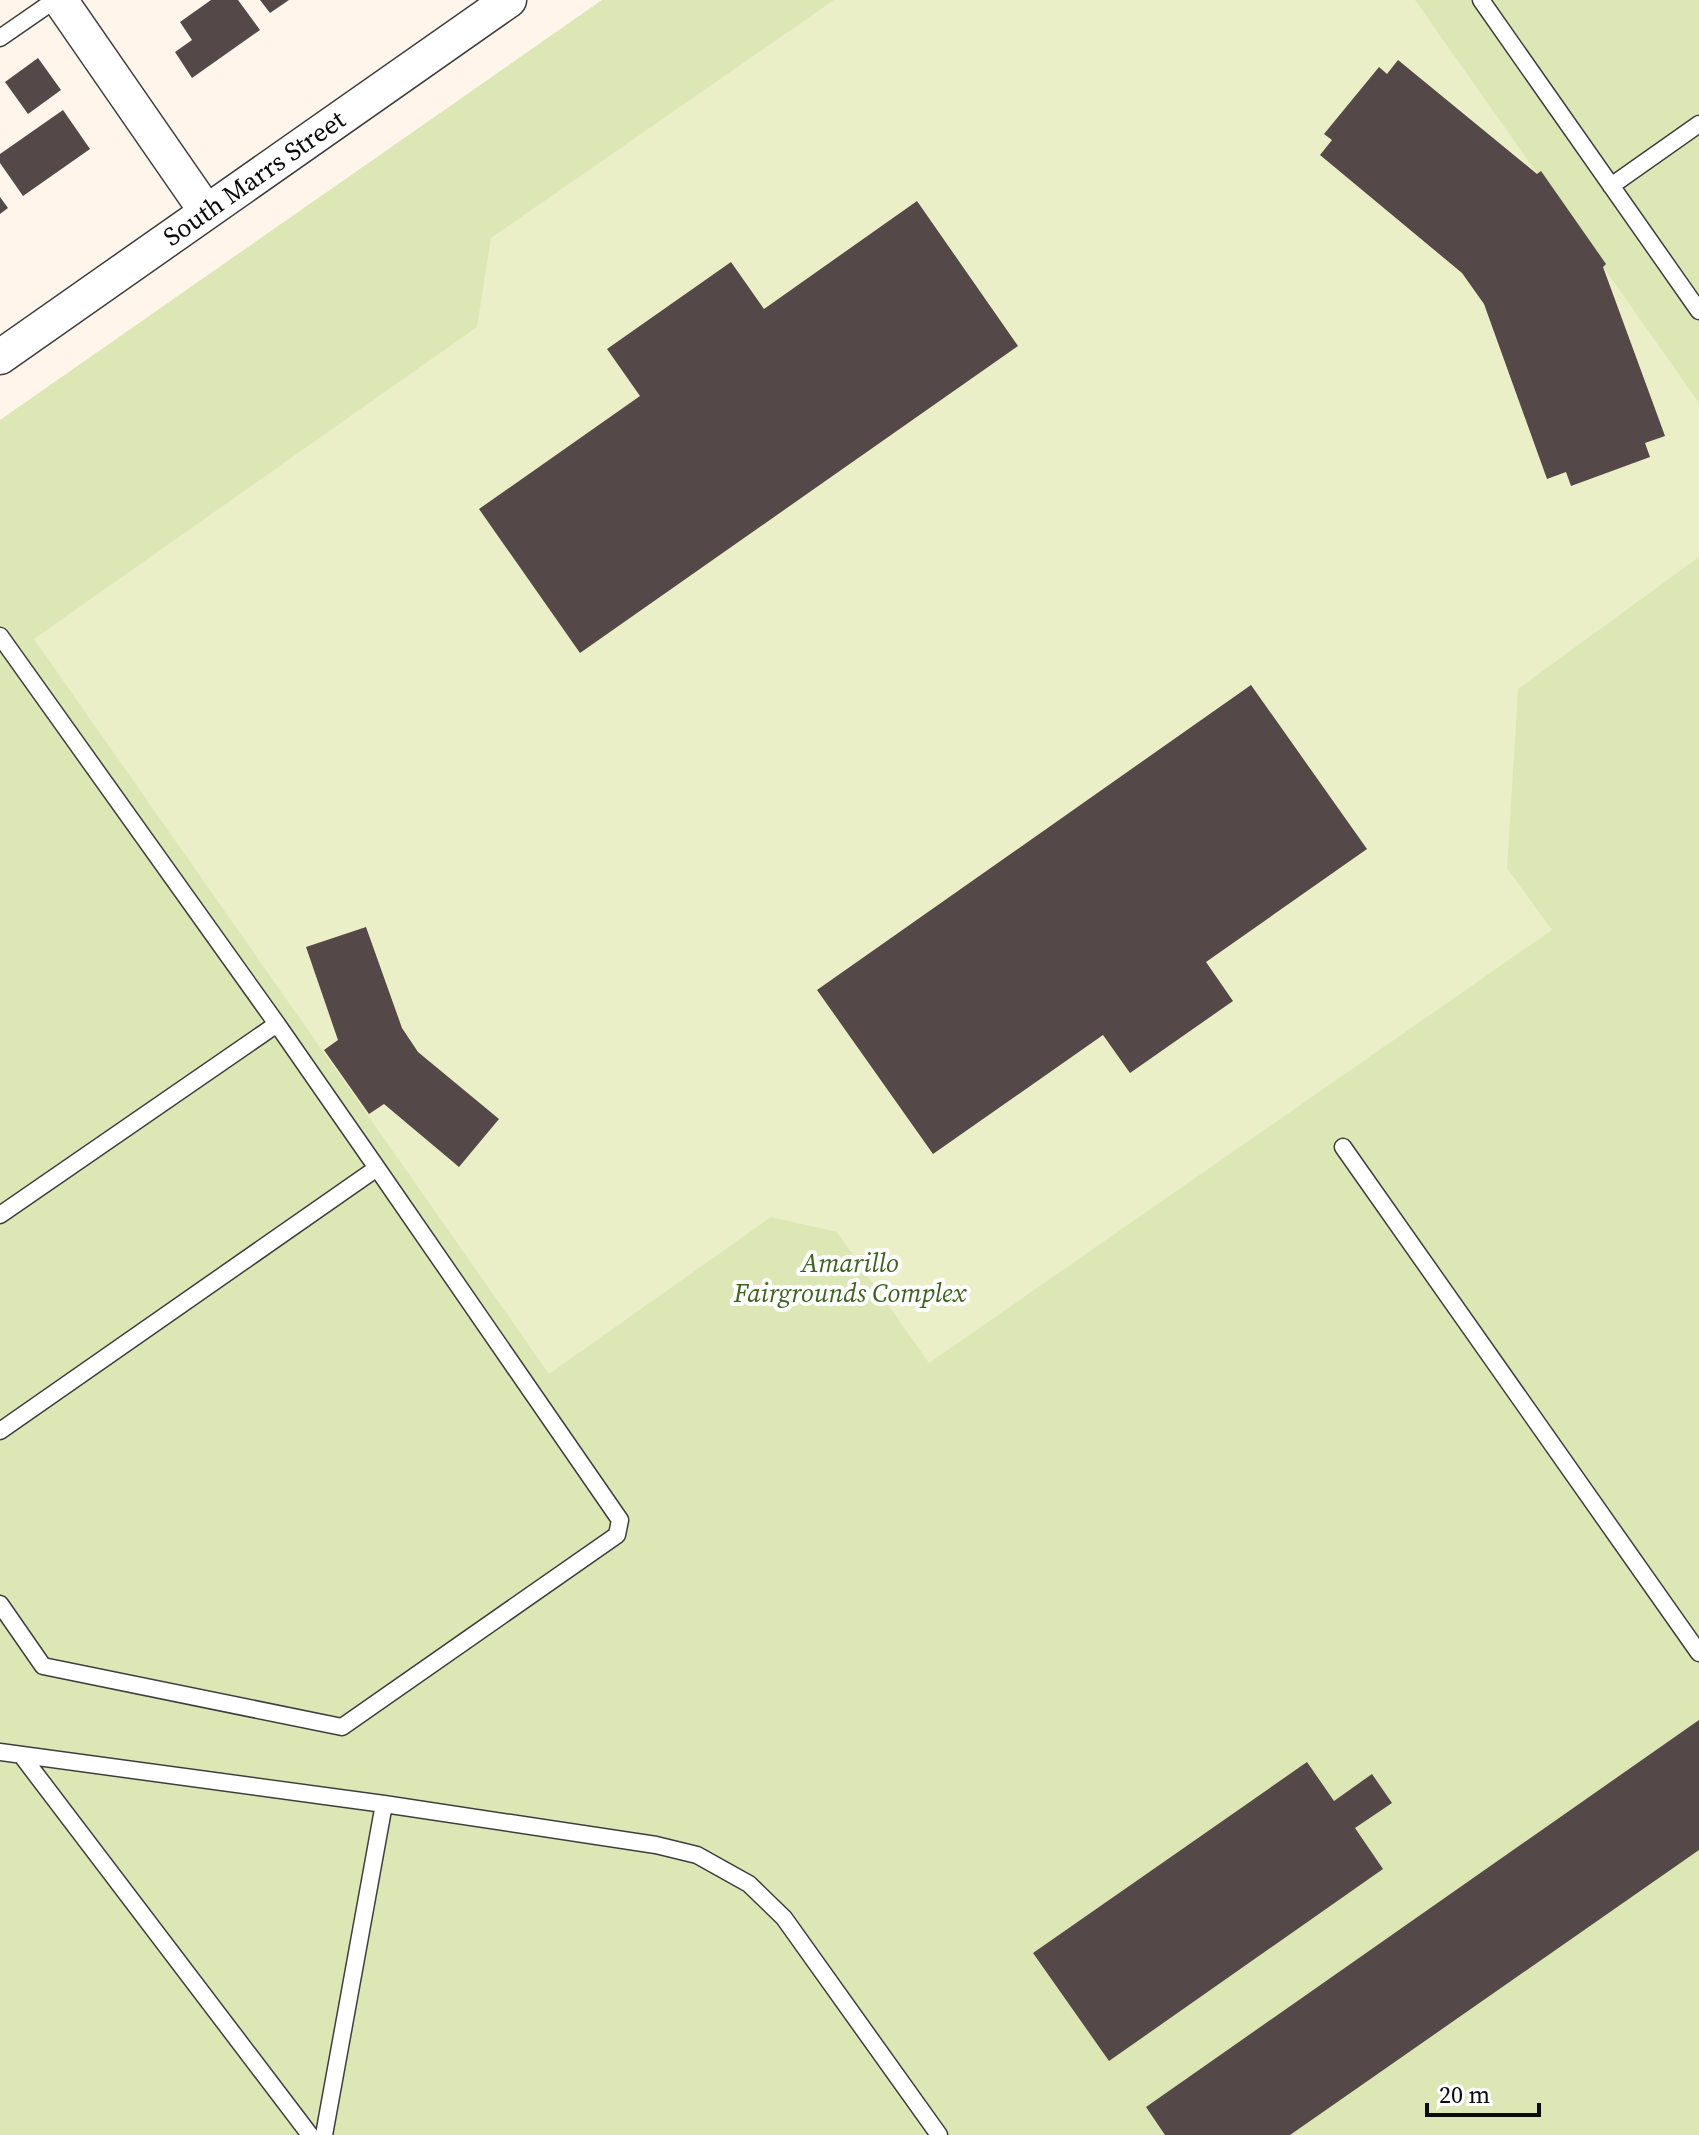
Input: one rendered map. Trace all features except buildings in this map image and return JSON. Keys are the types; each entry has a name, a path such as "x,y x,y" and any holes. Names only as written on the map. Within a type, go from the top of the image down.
{"street":[{"path":"57,0 206,211"},
{"name":"South Marrs Street","path":"0,357 509,0"}],"lane":[{"path":"0,38 57,0"},
{"path":"1481,0 1699,311"},
{"path":"1611,186 1699,124"},
{"path":"0,636 277,1024 620,1520 617,1535 342,1727 43,1666 0,1604"},
{"path":"0,1215 277,1024"},
{"path":"1343,1147 1699,1653"},
{"path":"0,1431 377,1168"},
{"path":"0,1752 384,1804 656,1845 697,1855 749,1884 784,1918 939,2135"},
{"path":"22,1756 310,2135"},
{"path":"324,2135 384,1804"}],"green space":[{"name":"Amarillo Fairgrounds Complex","path":"602,0 1699,0 1699,2135 0,2135 0,420"},
{"path":"834,0 1415,0 1699,403 1699,557 1518,689 1507,868 1552,930 929,1363 837,1232 771,1217 549,1374 34,639 477,327 491,238"}]}
